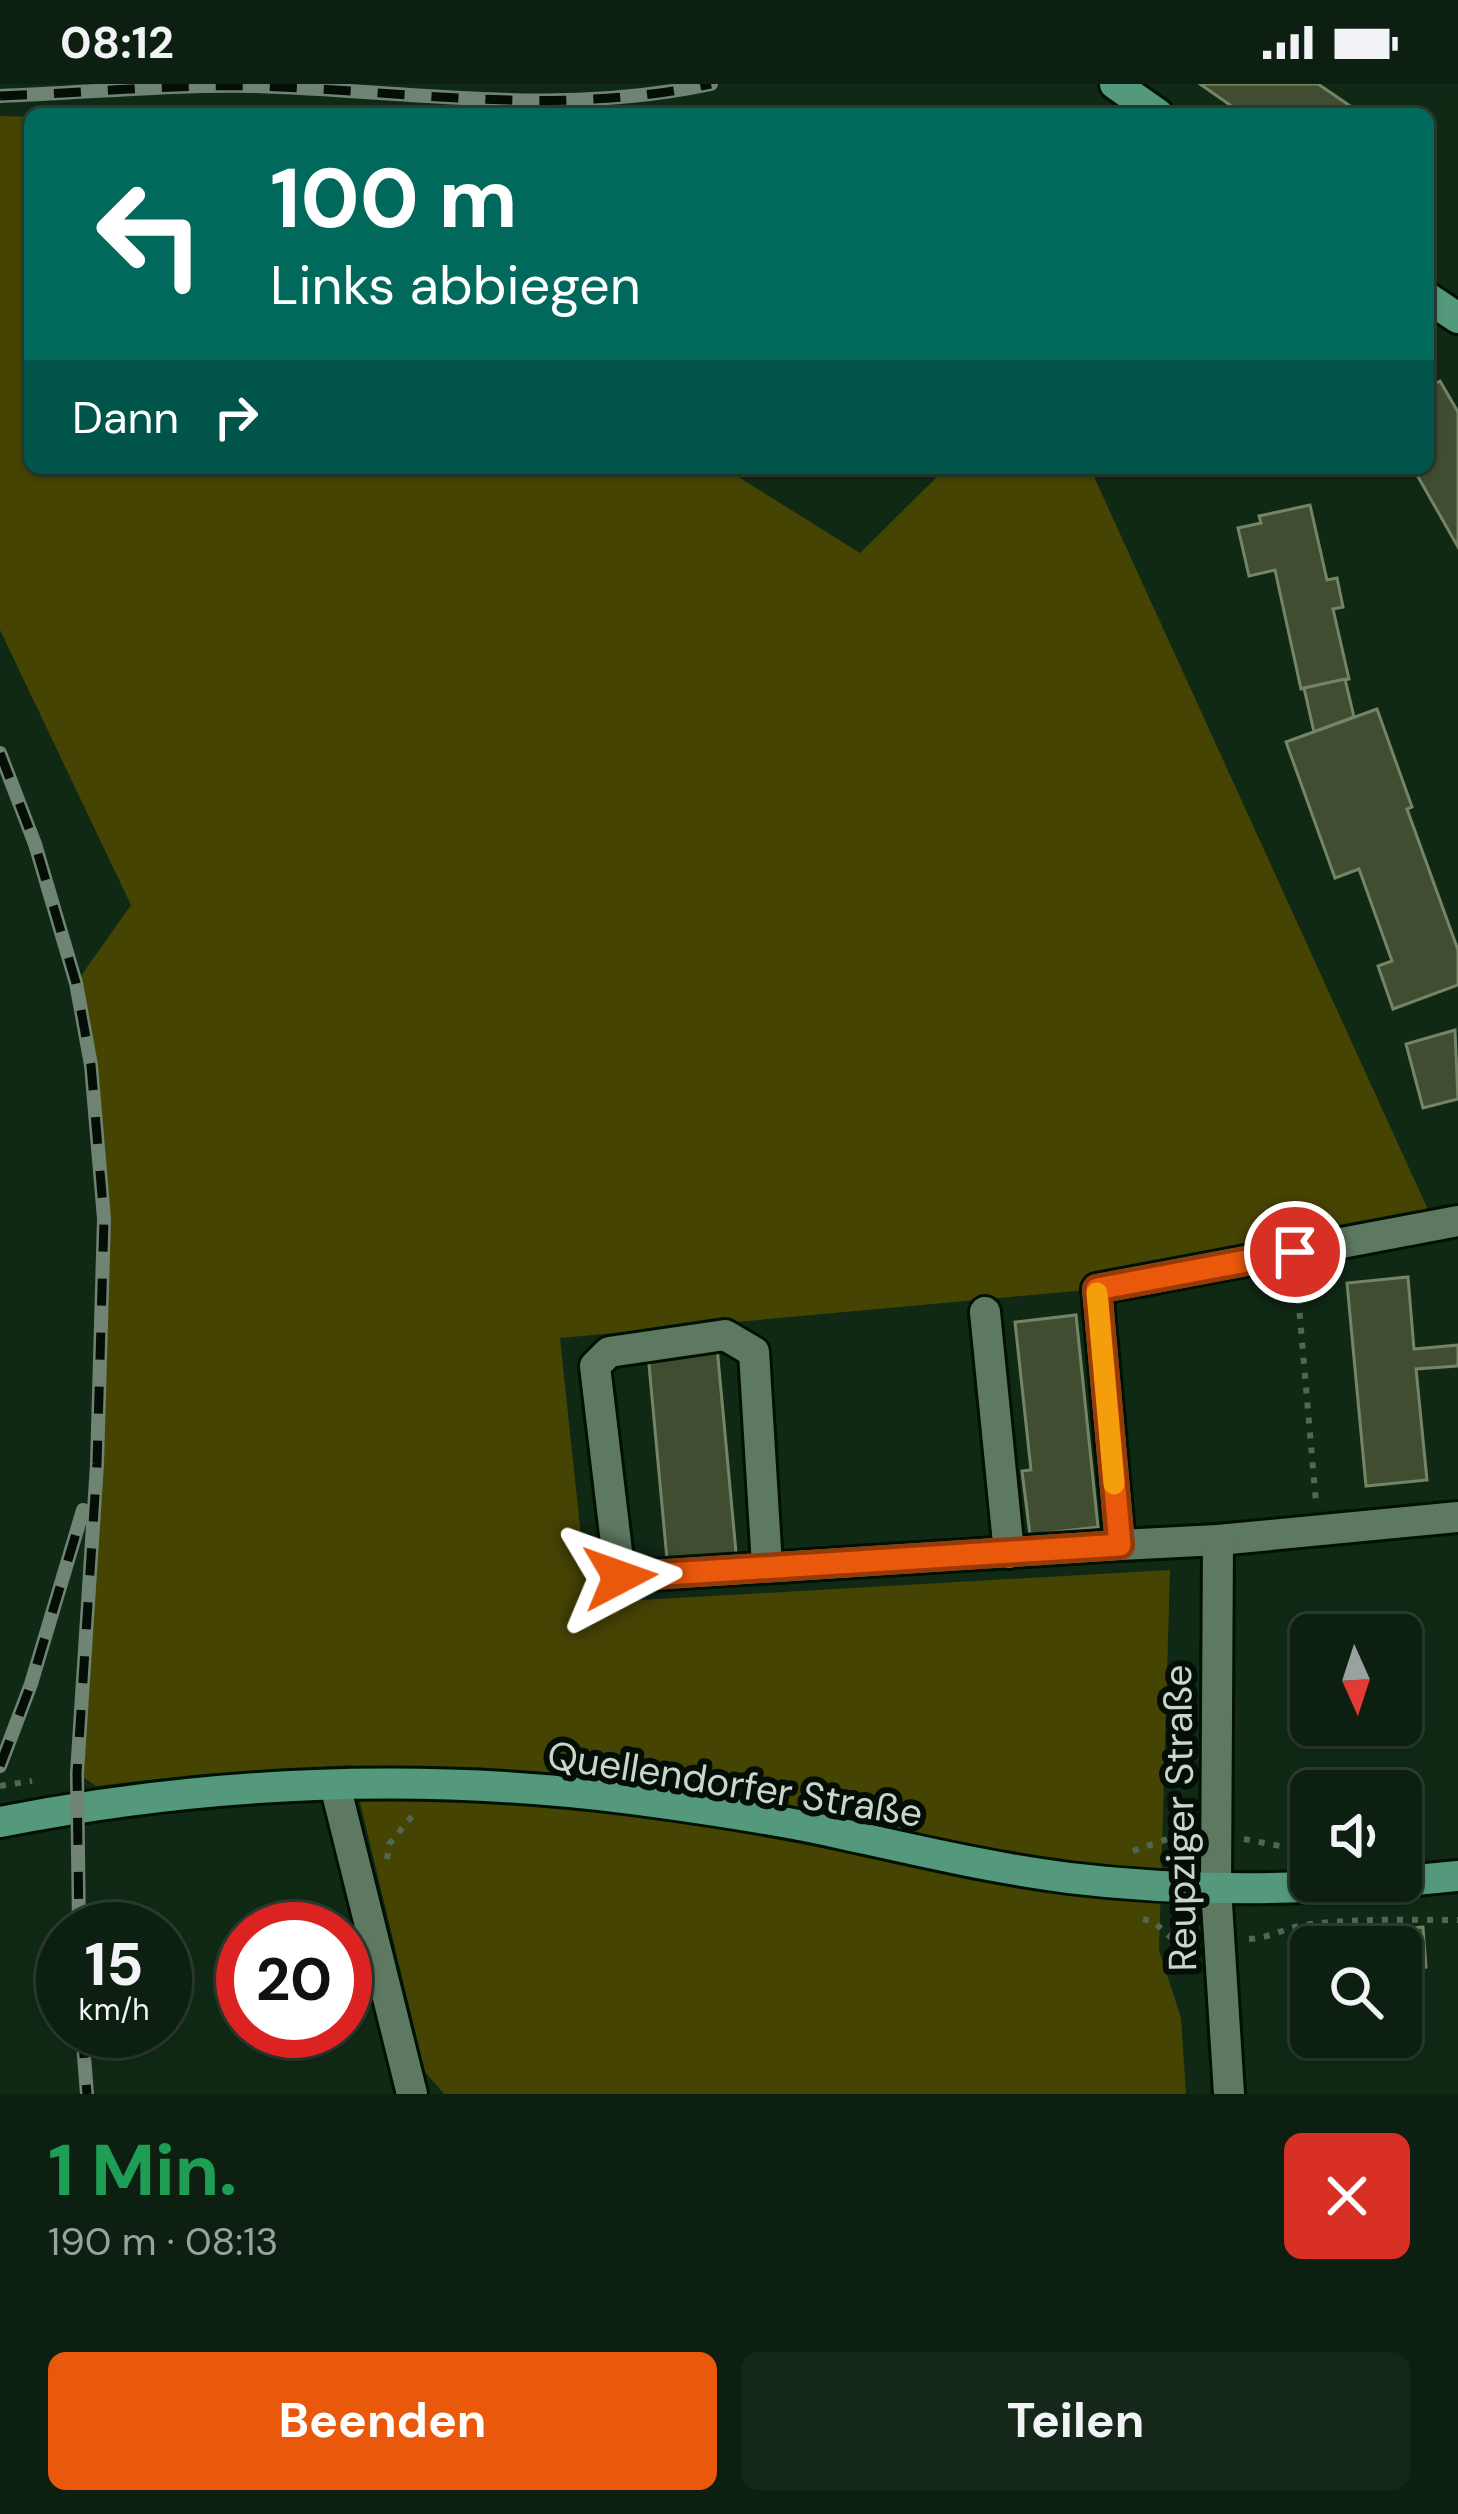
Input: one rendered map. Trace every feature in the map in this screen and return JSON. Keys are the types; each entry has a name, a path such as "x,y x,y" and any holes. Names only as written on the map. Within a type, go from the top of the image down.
{"main road":[{"path":"1115,84 1150,108"},
{"name":"Quellendorfer Straße","path":"0,1822 194,1793 335,1785 488,1786 626,1799 804,1826 1011,1870 1128,1884 1324,1888 1458,1876"}],"street":[{"path":"1120,1545 1097,1289 1458,1221"},
{"path":"986,1312 1009,1553"},
{"path":"767,1566 754,1352 725,1334 609,1352 595,1366 620,1577 1218,1540 1458,1516"},
{"name":"Reupziger Straße","path":"1218,1540 1217,1940 1229,2094"},
{"path":"335,1785 412,2094"}],"path":[{"path":"1295,1252 1318,1530"},
{"path":"395,1814 431,1813"},
{"path":"1130,1914 1154,1922 1176,1942 1266,1939 1297,1926 1350,1920 1458,1921"}],"shaded area":[{"path":"0,116 24,117 24,474 734,474 860,553 940,474 1093,474 1435,1225 1097,1289 560,1338 588,1603 1170,1570 1159,1950 1181,2018 1186,2094 444,2094 425,2072 351,1765 96,1786 77,1773 97,1464 104,1219 76,983 131,905 0,630"}],"building":[{"path":"1200,84 1318,84 1353,108 1234,108"},
{"path":"1440,381 1458,412 1458,547 1416,474 1434,474 1434,384"},
{"path":"1310,505 1327,580 1337,578 1343,607 1333,609 1349,679 1301,689 1275,570 1249,576 1238,528 1261,523 1259,516"},
{"path":"1345,679 1354,717 1314,732 1304,688"},
{"path":"1377,709 1458,950 1458,985 1393,1009 1378,966 1392,961 1359,869 1335,878 1286,742"},
{"path":"1455,1030 1458,1099 1423,1108 1406,1044"},
{"path":"1408,1277 1414,1349 1458,1345 1458,1366 1416,1369 1427,1480 1366,1486 1347,1283"},
{"path":"1076,1315 1098,1527 1030,1535 1022,1471 1031,1470 1015,1322"},
{"path":"717,1347 737,1563 668,1570 648,1354"},
{"path":"1422,1927 1426,1967 1422,1967"}],"railway":[{"path":"0,96 224,86 540,100 653,94 711,84"},
{"path":"0,753 35,844 76,983 91,1065 104,1219 97,1464 77,1773 79,1902"},
{"path":"0,1766 31,1684 83,1510"},
{"path":"84,2058 87,2094"}],"slow traffic":[{"path":"1097,1293 1114,1484"}],"route":[{"path":"620,1577 1120,1545 1097,1289 1295,1252"}]}
